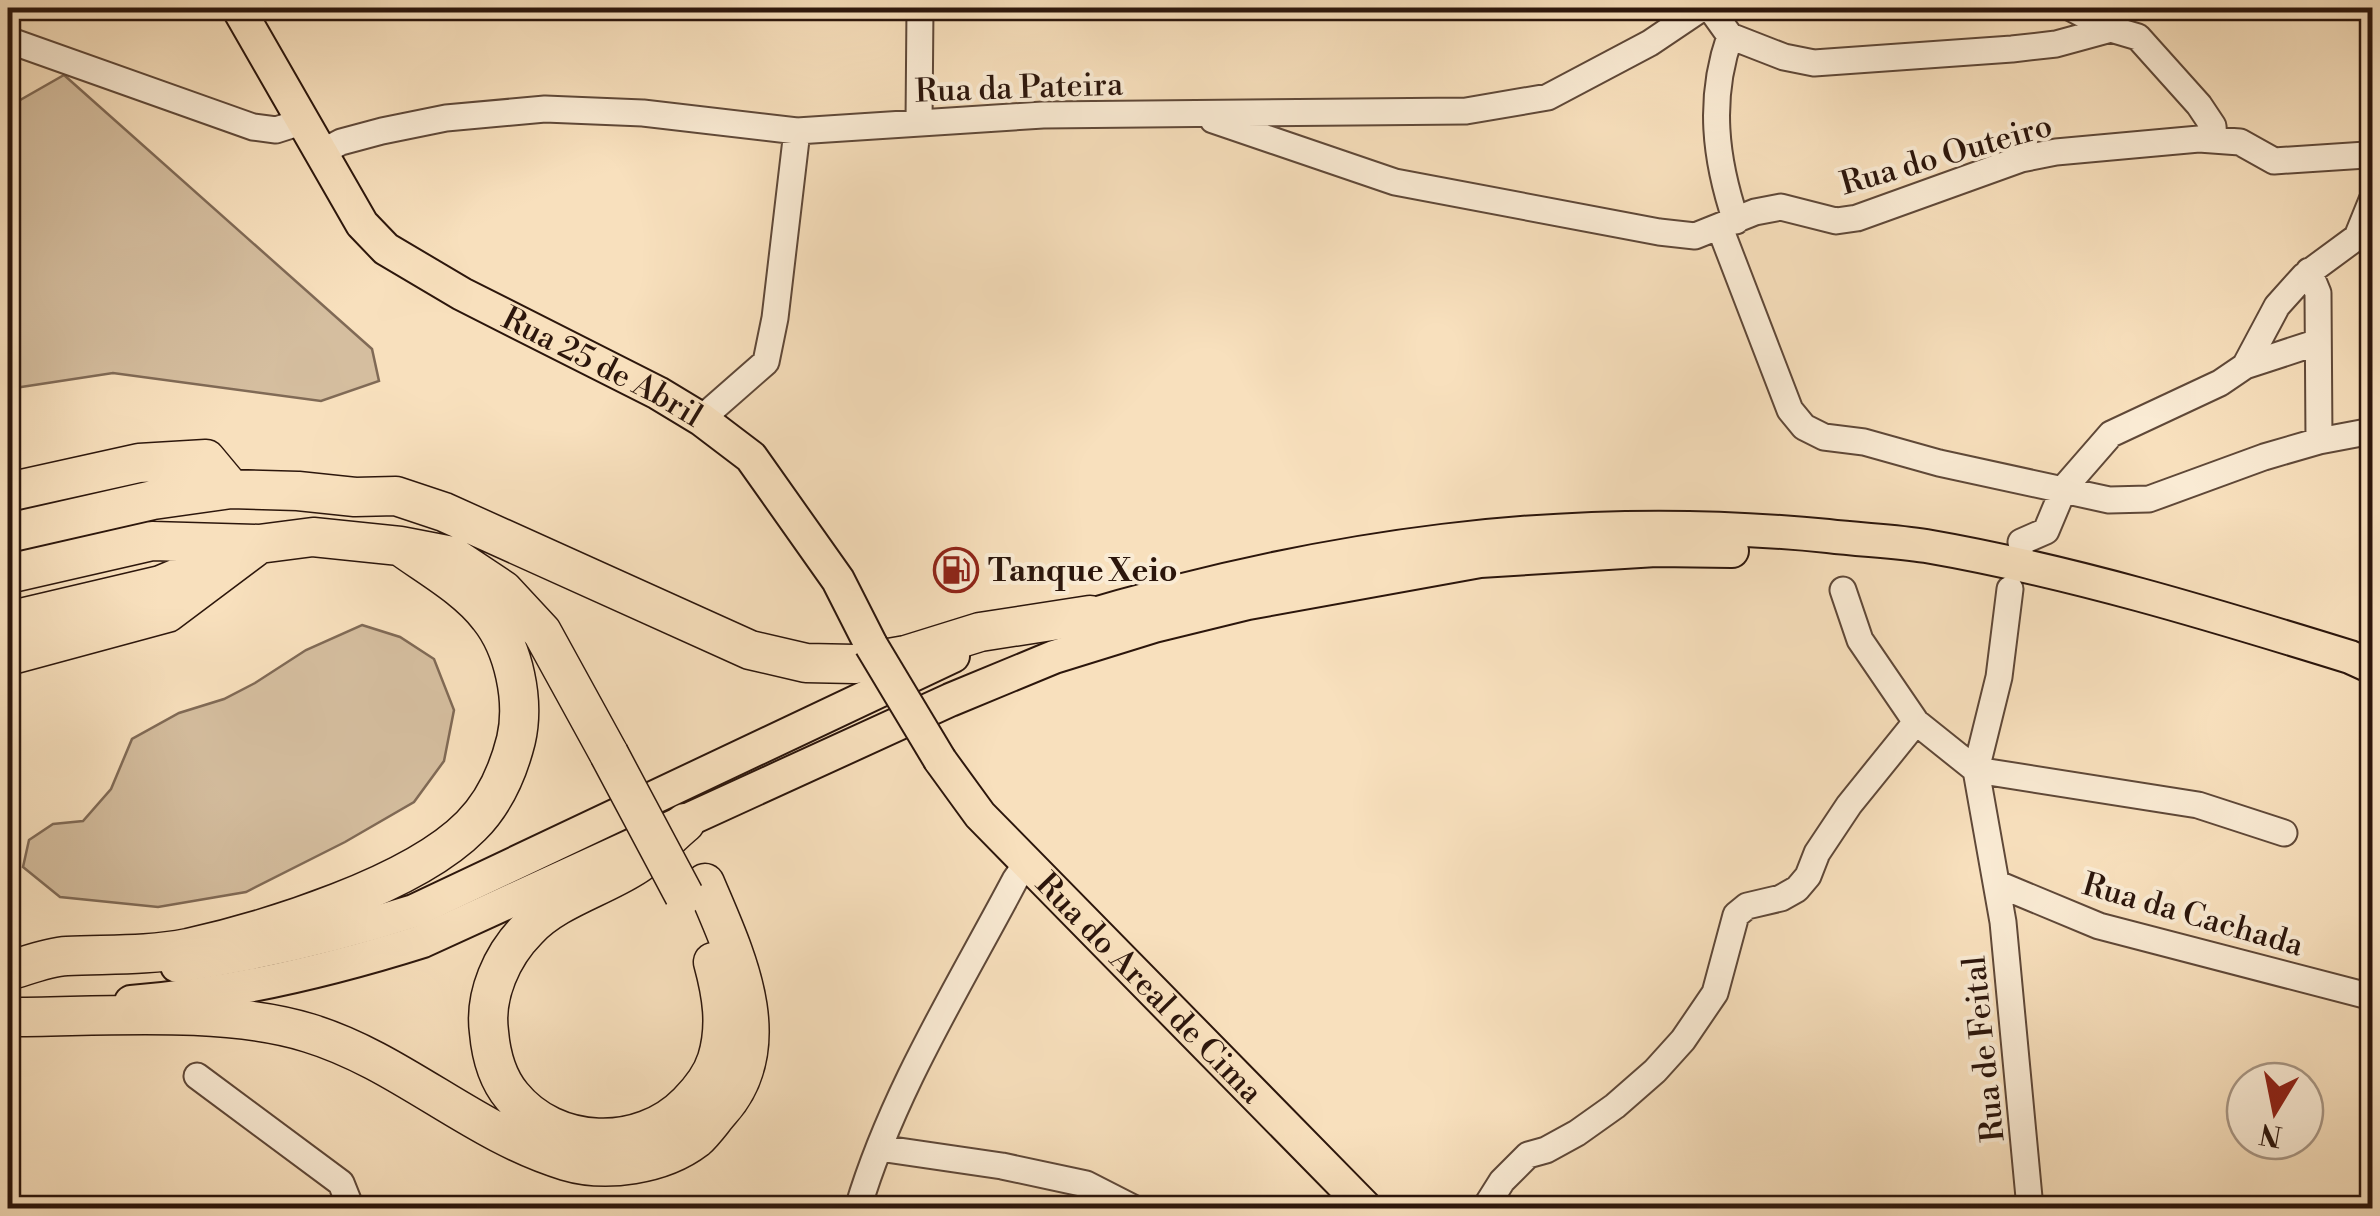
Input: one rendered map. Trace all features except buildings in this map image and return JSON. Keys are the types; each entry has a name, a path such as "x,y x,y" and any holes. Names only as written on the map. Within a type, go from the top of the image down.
{"highway":[{"path":"8,492 82,473 206,458 231,489"},
{"path":"8,510 89,489 206,470 231,489"},
{"path":"8,558 142,522 209,512 231,489"},
{"path":"8,533 154,500 231,489 298,490 355,498 437,524 517,574 565,626 620,749 746,991 750,1033 743,1071 726,1104 696,1139 659,1158 614,1166 569,1162 528,1146 374,1058 310,1033 262,1022 211,1018 8,1016"},
{"path":"355,498 396,496 444,512 750,650 806,663 855,664 906,655 980,632 1090,615"},
{"path":"8,599 96,583 259,544 313,537 452,556 503,590 542,632 620,749"},
{"path":"8,574 152,542 259,544"},
{"path":"8,621 162,585 259,544"},
{"path":"8,656 167,613 259,544"},
{"path":"8,971 62,956 124,956 186,948 258,928 373,887 445,849 472,825 495,796 510,762 519,726 518,692 507,648 489,616 400,546"},
{"path":"685,822 636,866 552,910 528,928 497,974 487,1017 492,1058 510,1094 537,1120 578,1136 614,1139 649,1130 678,1114 698,1093 716,1064 723,1032 722,994 694,889"}],"main road":[{"name":"Rua 25 de Abril","path":"238,8 362,224 386,249 462,294 701,418 752,457 838,580 871,645 940,760"},
{"path":"8,971 130,972 251,955 331,938 414,912 939,660 1186,586 1323,557 1480,535 1660,526 1786,532 1925,546 2200,610 2372,666"},
{"path":"8,1001 134,1002 255,986 338,967 423,940 950,700 1054,657 1154,626 1248,604 1480,561 1656,550 1922,559 2065,578"},
{"name":"Rua do Areal de Cima","path":"940,760 980,815 1366,1208"}],"street":[{"path":"919,122 920,8"},
{"name":"Rua da Pateira","path":"320,153 341,142 446,118 545,109 643,113 797,132 1043,115 1466,110 1548,97 1650,43 1702,8"},
{"path":"1710,8 1730,36 1784,56 1838,63 1875,57 2027,48 2112,29"},
{"path":"2071,8 2138,37 2200,105 2213,126 2214,140"},
{"path":"1730,36 1720,66 1716,146 1728,224 1768,360 1790,410 1804,428 1824,437 1864,442 1939,463 2108,500 2149,498 2264,457 2372,431"},
{"path":"8,40 254,127 276,130 301,122"},
{"name":"Rua do Outeiro","path":"1194,114 1396,182 1695,236 1755,212 1781,207 1836,220 1857,218 2021,159 2134,144 2214,140 2240,142 2274,161 2366,155 2372,159"},
{"path":"701,418 766,362 775,318 797,132"},
{"path":"2246,366 2277,306 2309,271 2357,238 2372,200"},
{"path":"2309,271 2318,293 2319,441"},
{"path":"2021,542 2046,531 2064,488 2111,434 2220,384 2246,366 2318,342"},
{"path":"1998,884 1976,770 1999,677 2010,589"},
{"path":"1843,590 1860,640 1916,722 1976,770 2198,805 2284,834"},
{"path":"1486,1208 1502,1181 1528,1156 1578,1133 1615,1106 1674,1050 1715,994 1736,914 1747,906 1780,898 1797,889 1849,804 1916,722"},
{"path":"858,1208 910,1080 1028,861"},
{"name":"Rua da Cachada","path":"1998,884 2099,926 2372,997"},
{"name":"Rua de Feital","path":"1998,884 2030,1208"},
{"path":"197,1076 342,1183 351,1208"},
{"path":"880,1148 1002,1166 1086,1184 1133,1208"}],"shaded area":[{"path":"64,75 372,349 379,381 321,401 113,373 8,389 8,107"},
{"path":"362,625 400,637 434,659 454,710 444,761 414,802 246,892 158,907 60,897 23,867 29,840 53,824 83,821 111,789 132,739 179,713 224,699 306,650"}],"place":[{"name":"Tanque Xeio","path":"956,570"}]}
